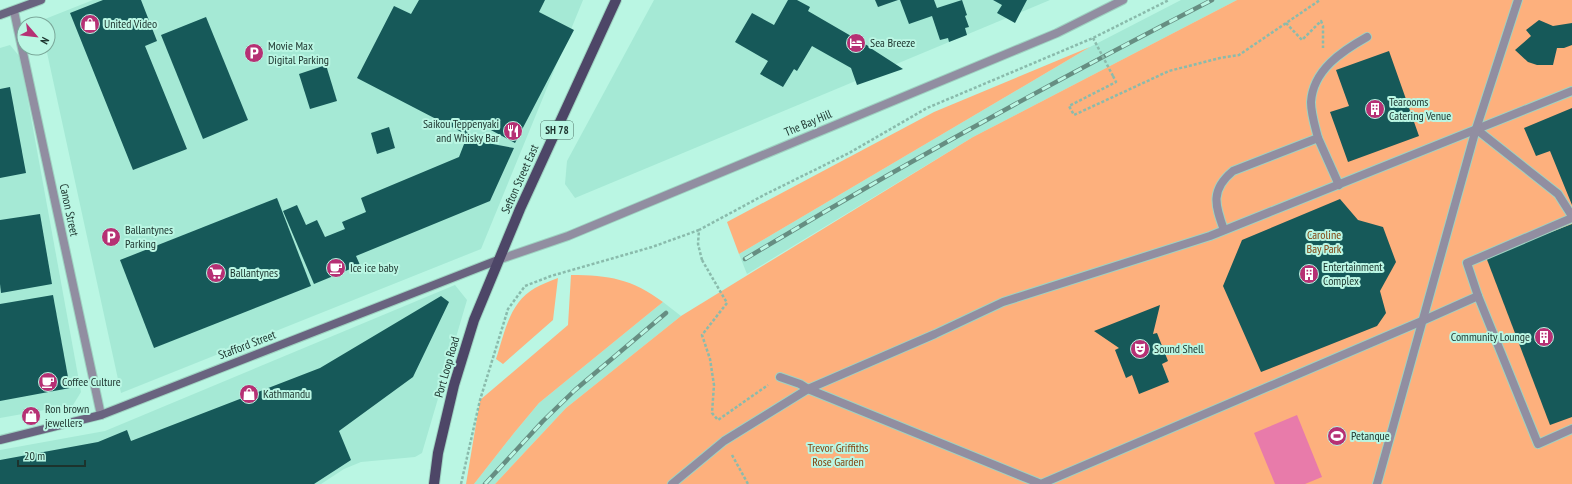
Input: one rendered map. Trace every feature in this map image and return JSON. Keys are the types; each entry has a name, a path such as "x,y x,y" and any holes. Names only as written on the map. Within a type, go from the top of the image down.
{"main road":[{"path":"0,15 41,0"},
{"name":"Sefton Street East","path":"498,260 616,0"},
{"name":"Stafford Street","path":"0,440 100,414 498,260"},
{"name":"Port Loop Road","path":"434,484 438,453 454,385 474,320 498,260"}],"street":[{"name":"The Bay Hill","path":"498,260 568,236 1057,33 1123,0"},
{"path":"1377,484 1476,129 1518,0"},
{"name":"Canon Street","path":"14,11 100,414"},
{"path":"1338,185 1318,138 1312,113 1311,100 1316,81 1326,68 1335,58 1367,37"},
{"path":"672,484 724,441 808,389 935,334 1003,302 1224,230 1572,91"},
{"path":"1476,129 1558,194 1572,217 1467,263 1478,296 1538,444 1572,429"},
{"path":"1224,230 1216,207 1218,192 1223,179 1233,171 1318,138"},
{"path":"780,377 1041,484 1478,296"}],"path":[{"path":"461,484 462,473 480,400 508,309 525,286 550,276 652,247 699,230 737,209 849,153 927,108 1093,38 1169,0"},
{"path":"1093,38 1116,82 1069,106 1074,115 1168,71 1220,58 1239,55 1320,0"},
{"path":"1286,23 1302,40 1321,21 1323,26 1323,53 1326,68"},
{"path":"699,230 698,244 702,260 727,304 702,335 710,359 714,385 712,413 718,420 780,377"},
{"path":"724,441 748,484"}],"shaded area":[{"path":"93,0 583,0 481,249 121,393 48,56 56,56 56,16 53,16"},
{"path":"654,0 1050,0 575,198 565,184 567,161"},
{"path":"1181,0 1237,0 973,137 747,274 739,254 1090,47"},
{"path":"10,45 16,52 16,56 20,57 81,392 73,405 0,418 0,48"},
{"path":"455,285 467,300 422,453 415,457 361,462 344,469 321,484 0,484 0,450 105,431"},
{"path":"663,302 681,316 566,408 495,484 474,484 539,403"},
{"path":"1297,415 1322,477 1305,484 1275,484 1254,433"}],"green space":[{"name":"Caroline Bay Park","path":"1237,0 1572,0 1572,484 495,484 566,408 681,316 973,137"},
{"path":"1090,47 739,254 727,222 934,112"},
{"path":"571,275 609,277 620,280 641,288 663,302 539,403 474,484 466,484 480,400 568,325"},
{"path":"558,278 553,320 503,364 496,359 509,319 519,302 526,294"}],"building":[{"path":"103,0 141,0 157,41 145,46 187,149 133,170 70,13"},
{"path":"419,0 545,0 539,12 574,30 515,143 474,121 467,135 357,78 394,6 411,14"},
{"path":"788,0 797,0 810,7 808,11 870,47 872,44 874,46 872,49 903,69 857,85 851,68 812,46 797,71 794,69 783,87 760,74 768,61 735,42 752,13 774,25"},
{"path":"875,0 898,0 878,7"},
{"path":"900,0 934,0 937,8 962,0 969,27 965,28 967,35 949,42 948,38 940,40 932,16 909,24"},
{"path":"993,0 1027,0 1015,23 997,13 1002,5"},
{"path":"206,17 248,120 203,139 161,35"},
{"path":"1539,20 1553,26 1572,23 1572,45 1564,48 1557,48 1553,65 1537,65 1528,62 1515,50 1531,36 1526,30"},
{"name":"Tearooms Catering Venue","path":"1389,51 1419,136 1348,162 1330,112 1349,106 1336,70"},
{"path":"326,65 337,101 310,109 299,74"},
{"path":"10,87 26,173 0,178 0,89"},
{"path":"1572,108 1572,205 1550,151 1536,156 1524,128"},
{"path":"389,127 395,148 377,154 371,133"},
{"path":"466,139 514,148 490,201 356,256 360,265 314,284 283,211 297,205 306,225 317,220 325,237 345,229 342,222 366,212 361,198 459,157"},
{"name":"Ballantynes","path":"277,198 311,286 154,348 120,260"},
{"name":"Entertainment Complex","path":"1340,199 1358,220 1383,227 1396,262 1380,291 1386,313 1377,326 1261,372 1223,286 1242,240"},
{"path":"40,214 52,284 1,293 0,220"},
{"name":"Community Lounge","path":"1572,224 1572,417 1550,425 1486,257"},
{"path":"53,295 70,388 0,401 0,304"},
{"path":"441,296 449,302 413,377 339,431 351,460 314,484 0,484 0,460 98,442 127,430 131,441 320,368"},
{"name":"Sound Shell","path":"1160,305 1153,334 1157,333 1168,361 1162,364 1169,382 1139,394 1132,375 1126,378 1115,350 1119,348 1094,331"}],"railway":[{"path":"745,259 860,191 977,125 1212,0"},
{"path":"485,484 543,421 575,390 666,313"}],"place":[{"name":"United Video","path":"90,24"},
{"name":"Sea Breeze","path":"856,43"},
{"name":"Movie Max Digital Parking","path":"254,53"},
{"name":"Tearooms Catering Venue","path":"1375,109"},
{"name":"Saikou Teppenyaki and Whisky Bar","path":"513,131"},
{"name":"Ballantynes Parking","path":"111,237"},
{"name":"Ice ice baby","path":"336,268"},
{"name":"Ballantynes","path":"216,273"},
{"name":"Entertainment Complex","path":"1309,274"},
{"name":"Community Lounge","path":"1544,337"},
{"name":"Sound Shell","path":"1140,349"},
{"name":"Coffee Culture","path":"48,382"},
{"name":"Kathmandu","path":"249,394"},
{"name":"Ron brown jewellers","path":"31,416"},
{"name":"Petanque","path":"1337,436"}],"park label":[{"name":"Trevor Griffiths Rose Garden","path":"838,455"}]}
